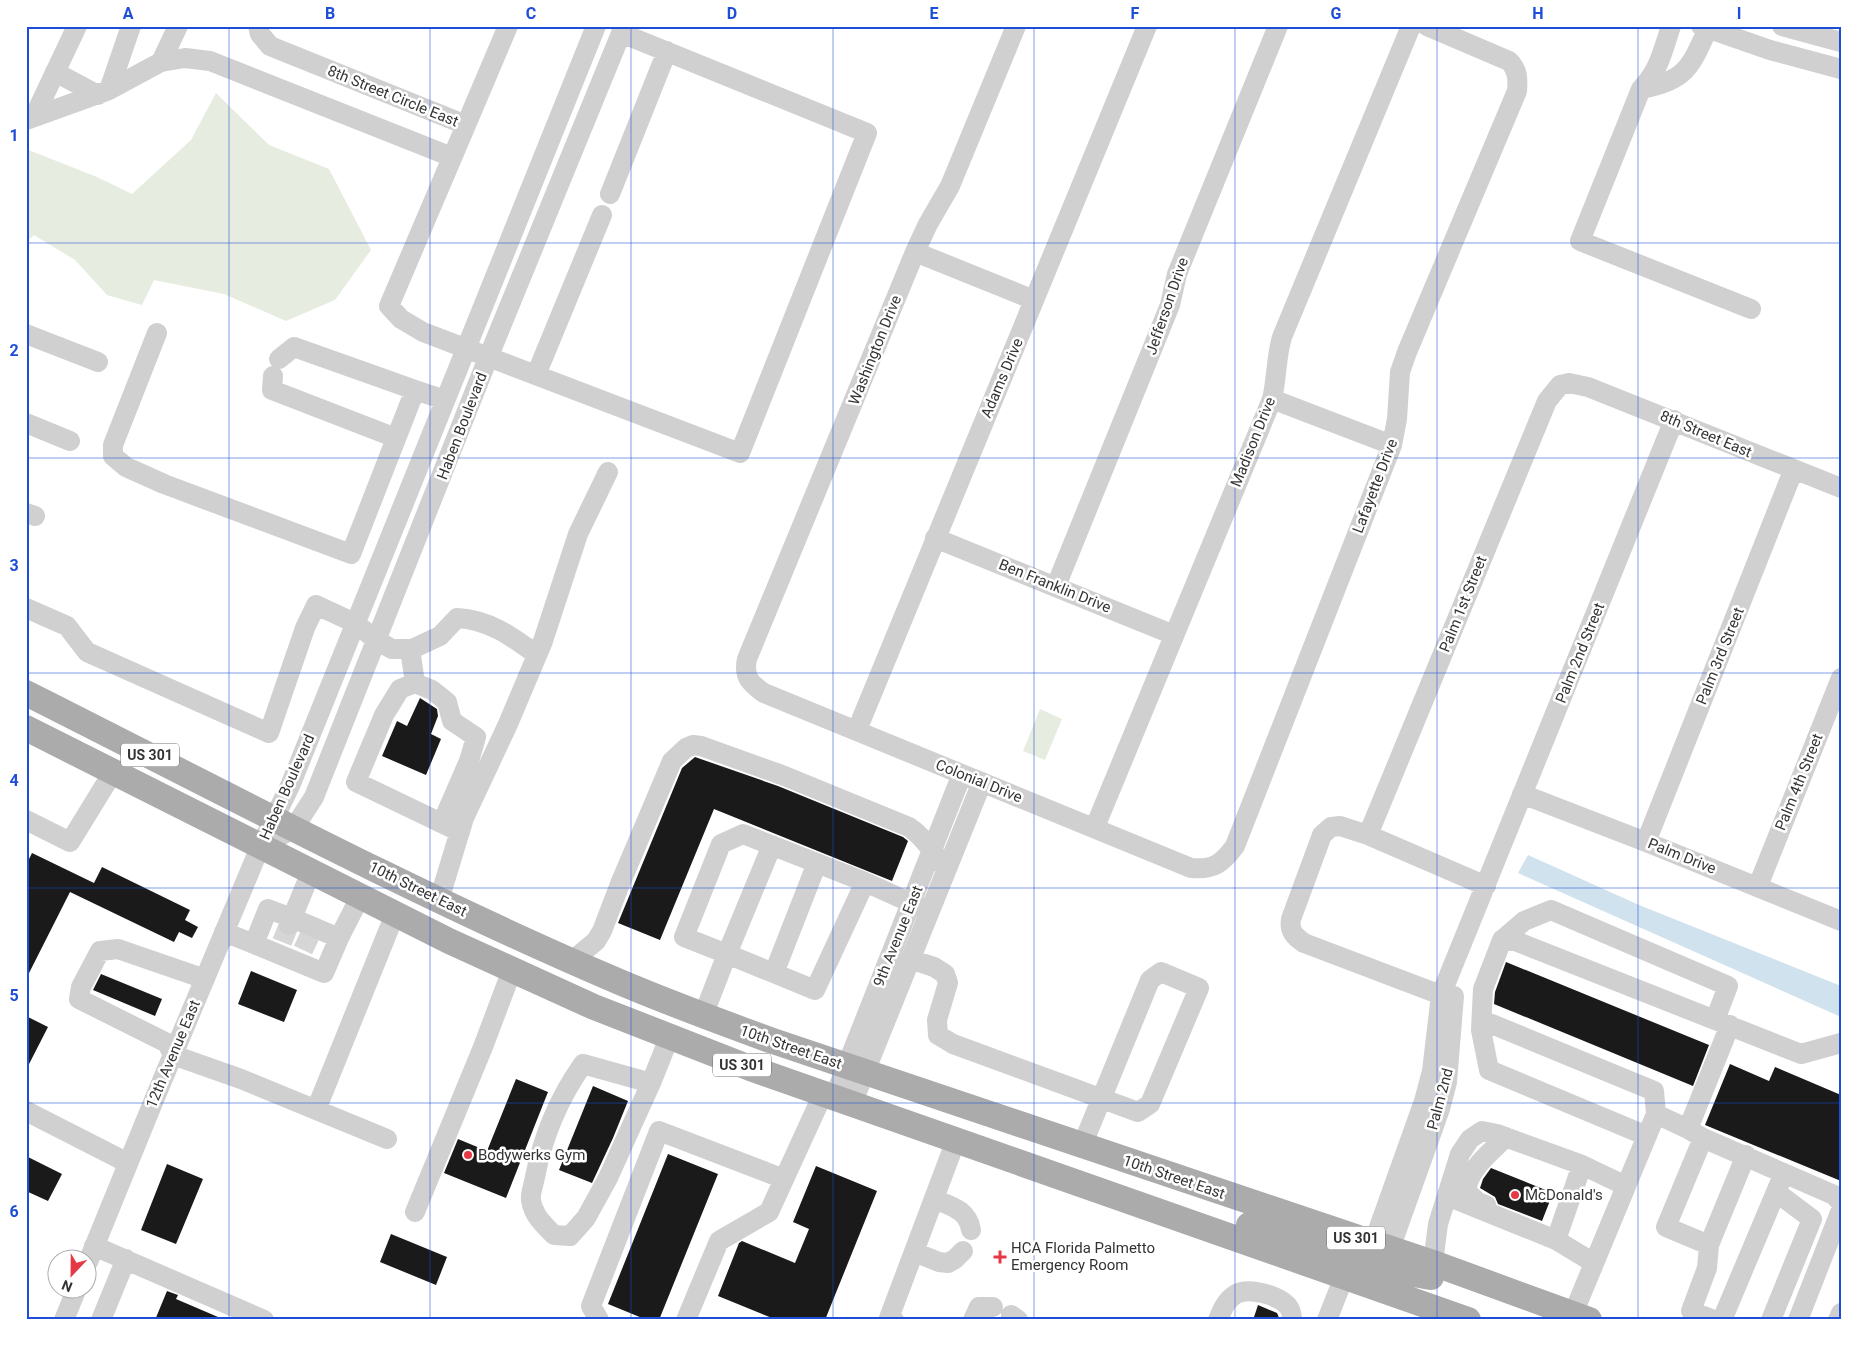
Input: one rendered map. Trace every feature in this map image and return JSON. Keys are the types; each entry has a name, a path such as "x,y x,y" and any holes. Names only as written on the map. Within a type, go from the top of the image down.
{"main road":[{"name":"10th Street East","path":"26,693 439,900 575,963 702,1016 1082,1146 1433,1263 1581,1317"},
{"name":"US 301","path":"26,728 395,914 512,970 669,1038 836,1099 1468,1320"},
{"path":"512,970 537,968 667,1018 677,1019 702,1016"},
{"path":"1060,1178 1157,1196 1333,1252 1359,1256 1381,1246"},
{"path":"1344,1277 1361,1270 1388,1269 1513,1292"}],"street":[{"path":"30,119 77,26"},
{"path":"104,93 132,26"},
{"path":"161,62 178,26"},
{"name":"8th Street Circle East","path":"258,26 260,34 270,46 466,125 508,26"},
{"name":"Haben Boulevard","path":"284,823 290,786 596,26"},
{"name":"Washington Drive","path":"746,677 745,668 747,660 916,252 928,224 950,186 1016,26"},
{"name":"Adams Drive","path":"857,730 1147,26"},
{"name":"Jefferson Drive","path":"1056,586 1170,305 1177,274 1278,26"},
{"name":"Madison Drive","path":"1095,827 1272,399 1278,350 1282,337 1411,26"},
{"name":"Lafayette Drive","path":"1217,865 1235,846 1392,445 1397,419 1400,372 1404,359 1517,91 1517,71 1509,61 1427,26"},
{"path":"1671,26 1658,66 1651,79 1641,89 1580,241 1750,309"},
{"path":"1782,26 1841,42"},
{"path":"1641,89 1663,86 1685,72 1706,27 1803,60 1841,69"},
{"path":"466,125 389,306 401,319 423,332 740,453 867,133 667,52 622,29"},
{"name":"Haben Boulevard","path":"260,847 314,797 488,358 622,29"},
{"path":"610,194 667,52"},
{"path":"30,119 104,93 161,62 185,58 210,61 452,157"},
{"path":"55,72 104,93"},
{"path":"536,375 602,215"},
{"path":"916,252 1034,300"},
{"path":"158,333 113,445 113,456 126,467 164,484 352,554 378,566"},
{"path":"26,334 98,362"},
{"path":"396,438 272,390 276,367 294,347 445,400"},
{"name":"8th Street East","path":"1569,383 1588,386 1674,420 1793,471 1799,471 1841,488"},
{"name":"Palm 1st Street","path":"1368,835 1546,402 1560,385 1569,383"},
{"path":"352,554 415,390"},
{"path":"1272,399 1392,445"},
{"name":"Palm 2nd Street","path":"1486,886 1674,420"},
{"path":"26,423 70,441"},
{"name":"Palm 3rd Street","path":"1646,842 1793,471"},
{"path":"451,827 464,818 508,724 537,655 578,534 608,472"},
{"name":"Ben Franklin Drive","path":"935,538 1174,635"},
{"path":"26,608 67,626 87,652 269,733 305,628 316,605 355,622 376,640 392,649 410,649 440,636 457,618 474,619 505,632 537,655"},
{"path":"410,649 415,683"},
{"name":"Colonial Drive","path":"746,677 753,686 764,693 1095,827 1191,868 1205,869 1217,865"},
{"name":"Palm 4th Street","path":"1758,886 1841,678"},
{"path":"439,900 451,827 476,738 452,721 447,702 432,690 415,683 400,689 384,715 356,782 451,827"},
{"path":"575,963 578,956 596,941 602,931 672,761 678,753 693,745 738,758 908,827 924,839 946,869"},
{"path":"26,820 70,842 113,772"},
{"name":"9th Avenue East","path":"855,1069 911,904 962,774"},
{"name":"9th Avenue East","path":"686,1320 719,1241 769,1212 784,1179 855,1069 910,959 982,782"},
{"name":"Palm Drive","path":"1522,794 1758,886 1841,921"},
{"path":"1447,996 1304,943 1294,936 1290,928 1290,919 1322,836 1331,826 1340,826 1368,835 1486,886"},
{"path":"865,882 815,990 684,937 721,844 742,834 865,882 930,911"},
{"path":"702,1016 772,845"},
{"name":"12th Avenue East","path":"93,1248 260,847"},
{"path":"774,973 817,863"},
{"path":"285,935 311,872"},
{"name":"Palm 2nd","path":"1381,1246 1440,1109 1447,1082 1447,996 1461,942 1486,886"},
{"path":"224,932 254,944 285,935 306,943 324,974 339,938 360,897"},
{"path":"254,944 268,909 285,935 306,943 339,938"},
{"path":"1647,1136 1489,1070 1481,1030 1483,989 1502,940 1524,922 1551,910 1728,986 1722,1022 1696,1133 1666,1227 1709,1245"},
{"path":"316,1110 395,914"},
{"path":"1502,940 1515,941 1801,1054 1841,1043"},
{"path":"205,979 118,948 100,951 81,987 79,999 167,1043 172,1055 241,1079 387,1139"},
{"path":"910,959 934,967 945,974 948,983 937,1020 938,1034 953,1044 1101,1098 1138,1112 1150,1104 1198,988 1161,972 1150,980 1101,1098 1082,1146"},
{"path":"415,1212 483,1047 512,970"},
{"path":"1482,1020 1654,1091 1656,1114 1594,1263 1581,1317"},
{"path":"651,1083 583,1064 573,1078 550,1122 540,1154 531,1200 537,1218 554,1235 570,1236 586,1218 608,1178 651,1083 669,1038"},
{"path":"26,1111 128,1163"},
{"path":"1656,1114 1834,1195 1841,1203"},
{"path":"599,1320 591,1306 659,1131 784,1179"},
{"path":"1433,1263 1438,1224 1460,1154 1470,1139 1482,1131 1582,1165 1626,1186"},
{"path":"1506,1138 1478,1165 1468,1182 1466,1191 1478,1202 1523,1220 1594,1263"},
{"path":"894,1320 890,1318 956,1140"},
{"path":"1714,1320 1691,1311 1708,1268 1709,1245 1746,1155"},
{"path":"1550,1238 1582,1165"},
{"path":"1722,1320 1784,1173"},
{"path":"1771,1320 1812,1218 1776,1192"},
{"path":"1447,1196 1550,1238"},
{"path":"934,1200 965,1214 970,1222 971,1230"},
{"path":"1801,1319 1841,1210"},
{"path":"914,1252 948,1264 963,1251"},
{"path":"98,1255 126,1259 264,1320"},
{"path":"101,1320 126,1259"},
{"path":"1327,1320 1344,1277"},
{"path":"1221,1312 1235,1295 1245,1291 1258,1291 1287,1305 1291,1312 1292,1320"},
{"path":"64,1320 73,1298"},
{"path":"973,1320 978,1307 992,1307"},
{"path":"1838,1320 1841,1314"},
{"path":"1729,1320 1736,1320"}],"shaded area":[{"path":"216,93 269,145 329,169 371,250 335,300 286,321 224,294 154,280 142,305 107,295 75,260 34,235 26,242 26,149 97,177 132,194 191,140"},
{"path":"1040,709 1062,719 1045,760 1023,751"}],"water":[{"path":"1528,855 1639,905 1841,986 1841,1017 1518,873"}],"building":[{"path":"420,698 437,709 438,716 431,734 441,739 426,775 382,756 397,721 407,726"},
{"path":"695,757 778,786 903,837 908,841 892,881 714,809 660,940 618,923 682,768"},
{"path":"32,853 94,883 102,867 190,910 185,920 198,927 192,938 179,932 174,942 70,892 26,979 26,865"},
{"path":"1506,962 1709,1045 1693,1086 1494,1004 1495,992"},
{"path":"251,971 297,990 284,1022 238,1004"},
{"path":"101,974 162,999 155,1016 93,990"},
{"path":"26,1016 48,1027 26,1070"},
{"path":"1730,1064 1769,1081 1775,1067 1841,1095 1841,1181 1705,1125"},
{"path":"516,1079 548,1092 506,1198 444,1173 458,1139 487,1151"},
{"path":"593,1086 628,1101 592,1183 559,1170"},
{"path":"668,1154 718,1174 659,1320 647,1320 608,1304"},
{"path":"26,1156 62,1174 48,1201 26,1191"},
{"path":"167,1164 203,1179 176,1244 141,1230"},
{"path":"816,1166 877,1191 825,1320 777,1320 718,1296 739,1243 742,1241 795,1263 809,1229 793,1222"},
{"name":"McDonald's","path":"1491,1168 1553,1193 1542,1221 1498,1204 1495,1197 1480,1188 1483,1179"},
{"path":"391,1234 447,1257 436,1285 380,1262"},
{"path":"167,1291 178,1295 176,1299 225,1320 155,1320"},
{"path":"1258,1305 1277,1313 1280,1320 1253,1320"}],"tunnel":[{"path":"282,942 289,925"},
{"path":"303,950 311,933"}],"place":[{"name":"Bodywerks Gym","path":"468,1155"},
{"name":"McDonald's","path":"1515,1195"},
{"name":"HCA Florida Palmetto Emergency Room","path":"1000,1257"}]}
